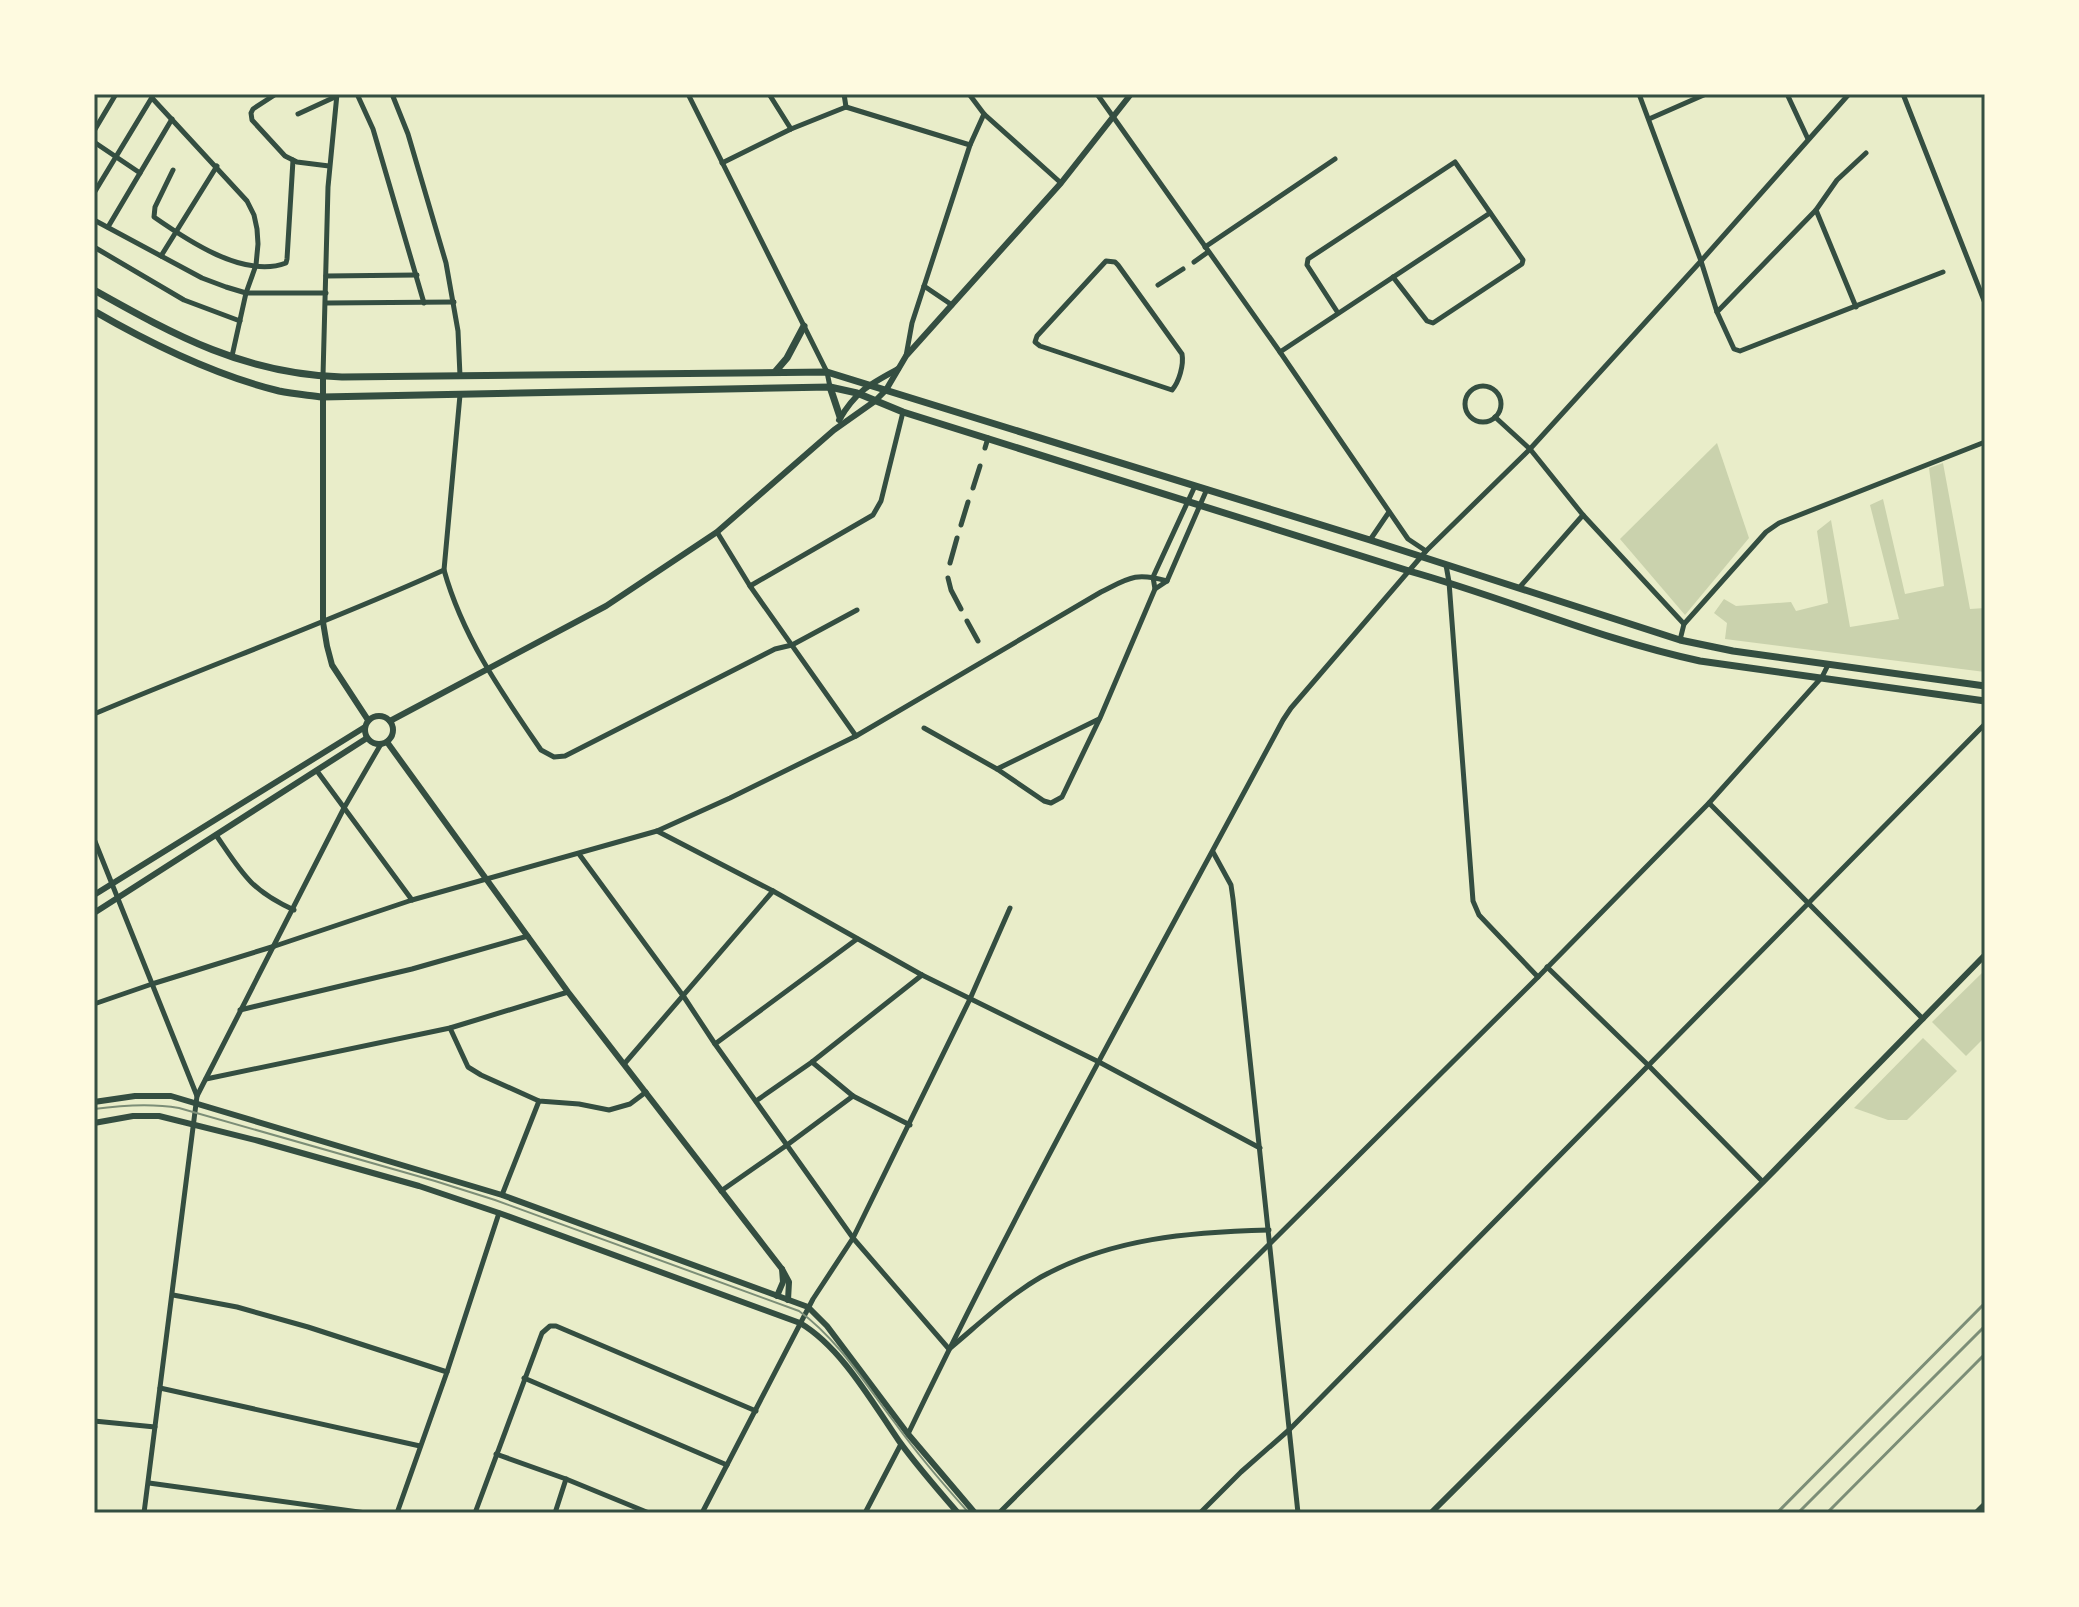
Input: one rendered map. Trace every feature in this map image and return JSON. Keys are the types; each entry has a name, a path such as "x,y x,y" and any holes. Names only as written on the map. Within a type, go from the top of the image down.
{"main road":[{"path":"94,290 175,334 232,357 280,371 323,376 827,372 1424,555 1446,565 1680,640 1733,651 1985,686"},
{"path":"94,311 180,356 208,367 279,391 322,397 830,387 1449,582 1660,652 1700,661 1985,701"},
{"path":"775,372 787,358 804,326"},
{"path":"830,387 840,417"},
{"path":"1977,1513 1985,1505"}],"street":[{"path":"94,131 116,94"},
{"path":"276,94 253,109 251,117 258,127 285,156 329,166"},
{"path":"357,94 373,129 424,303"},
{"path":"392,94 408,134 446,263 458,331 460,376"},
{"path":"688,94 827,372 830,387"},
{"path":"769,94 791,129"},
{"path":"844,94 846,107"},
{"path":"969,94 984,114 1061,183"},
{"path":"1097,94 1408,539 1424,555"},
{"path":"390,721 606,606 717,532 834,430 875,401 886,390 906,356 1061,183 1131,94"},
{"path":"1639,94 1717,312 1737,351 1943,272"},
{"path":"1649,119 1706,94"},
{"path":"1787,94 1808,139"},
{"path":"908,1434 1099,1062 1291,708 1409,571 1530,449 1849,94"},
{"path":"1903,94 1985,303"},
{"path":"94,193 153,96 247,201 254,215 258,244 256,265 246,293 232,357"},
{"path":"298,114 337,96"},
{"path":"337,96 329,166 322,397 323,622 332,665 367,723 367,738"},
{"path":"722,163 791,129 846,107 970,145"},
{"path":"906,356 912,323 970,145 984,114"},
{"path":"108,227 172,119"},
{"path":"94,142 140,173"},
{"path":"1717,312 1816,210 1837,180 1866,153"},
{"path":"1194,262 1206,249 1335,159"},
{"path":"173,170 154,217 209,252 224,258 256,265 282,265 287,259 293,160"},
{"path":"1338,313 1307,265 1308,259 1456,162 1523,262 1433,323 1427,321 1393,277"},
{"path":"161,256 217,166"},
{"path":"1816,210 1856,307"},
{"path":"1280,352 1490,213"},
{"path":"94,220 202,278 246,293 326,293"},
{"path":"94,247 184,300 240,321"},
{"path":"1106,261 1118,265 1143,296 1182,354 1176,386 1172,390 1053,351 1035,342 1037,336 1106,261"},
{"path":"1158,285 1183,269"},
{"path":"326,276 417,275"},
{"path":"924,286 952,305"},
{"path":"326,303 454,302"},
{"path":"834,430 857,393 898,369"},
{"path":"1486,387 1497,393 1500,406 1495,417 1483,422 1471,418 1465,406 1473,389 1486,387"},
{"path":"460,394 444,570 486,669 541,750 549,755 560,757 775,649 792,645 857,610"},
{"path":"750,586 873,515 881,501 903,412"},
{"path":"1495,417 1530,449 1583,515 1684,624"},
{"path":"985,448 988,438"},
{"path":"1680,640 1684,624 1757,541 1779,523 1985,442"},
{"path":"973,488 980,466"},
{"path":"924,728 997,769 1044,801 1057,802 1100,718 1155,589 1153,577 1195,486"},
{"path":"1155,589 1167,581 1207,489"},
{"path":"961,525 968,502"},
{"path":"1370,540 1389,512"},
{"path":"1519,588 1583,515"},
{"path":"717,532 750,586 856,736"},
{"path":"950,563 957,538"},
{"path":"1446,565 1473,901 1479,915 1538,977"},
{"path":"94,714 367,605 444,570"},
{"path":"94,1004 412,900 657,831 856,736 1120,582 1140,575 1167,581"},
{"path":"948,578 961,609"},
{"path":"967,621 978,641"},
{"path":"999,1513 1709,803 1822,677 1828,665"},
{"path":"94,895 377,716 390,721 392,734 344,808 197,1096 144,1513"},
{"path":"997,769 1100,718"},
{"path":"1200,1513 1290,1429 1985,724"},
{"path":"367,738 373,743 384,743"},
{"path":"94,913 367,738"},
{"path":"384,743 488,879 568,992 782,1269 789,1282 788,1300"},
{"path":"317,771 412,900"},
{"path":"1709,803 1923,1020"},
{"path":"657,831 773,891 922,975 1099,1062 1260,1148"},
{"path":"216,835 256,889 294,910"},
{"path":"94,839 197,1096"},
{"path":"1213,851 1227,875 1233,899 1298,1513"},
{"path":"579,854 684,997 853,1238 949,1349"},
{"path":"625,1063 773,891"},
{"path":"702,1513 808,1307 853,1238 970,999 1010,908"},
{"path":"240,1010 412,969 528,936"},
{"path":"715,1044 857,939"},
{"path":"1431,1513 1985,955"},
{"path":"1547,967 1763,1182"},
{"path":"756,1101 812,1062 922,975"},
{"path":"205,1079 450,1028 568,992"},
{"path":"450,1028 468,1067 539,1101 609,1110 630,1104 646,1092"},
{"path":"812,1062 853,1096 910,1125"},
{"path":"94,1102 152,1095 171,1096 502,1195 808,1307 827,1326 908,1434 975,1513"},
{"path":"721,1191 853,1096"},
{"path":"502,1195 539,1101"},
{"path":"94,1123 149,1115 176,1118 419,1186 800,1323 819,1335 833,1351 901,1444 958,1513"},
{"path":"397,1513 499,1213"},
{"path":"949,1349 1004,1303 1040,1278 1082,1259 1132,1243 1174,1236 1269,1230"},
{"path":"777,1296 783,1282 782,1269"},
{"path":"173,1295 237,1307 447,1372"},
{"path":"475,1513 546,1327 556,1326 756,1411"},
{"path":"524,1378 727,1465"},
{"path":"160,1388 420,1446"},
{"path":"94,1421 155,1427"},
{"path":"865,1513 901,1444"},
{"path":"496,1454 649,1513"},
{"path":"555,1513 566,1479"},
{"path":"149,1483 366,1513"}],"green space":[{"path":"1717,443 1749,538 1685,615 1620,539"},
{"path":"1943,463 1970,609 1985,608 1985,672 1725,639 1727,623 1714,613 1724,599 1736,606 1791,602 1796,611 1828,603 1817,531 1831,520 1850,627 1899,619 1870,505 1883,499 1905,594 1944,586 1929,468"},
{"path":"1984,971 1985,1037 1966,1056 1932,1022"},
{"path":"1923,1038 1957,1071 1907,1120 1888,1120 1854,1108"}],"tram line":[{"path":"94,1109 137,1105 179,1108 435,1181 799,1311 839,1349 969,1513"}],"railway":[{"path":"1777,1513 1985,1303"},
{"path":"1798,1513 1985,1326"},
{"path":"1827,1513 1985,1354"}]}
